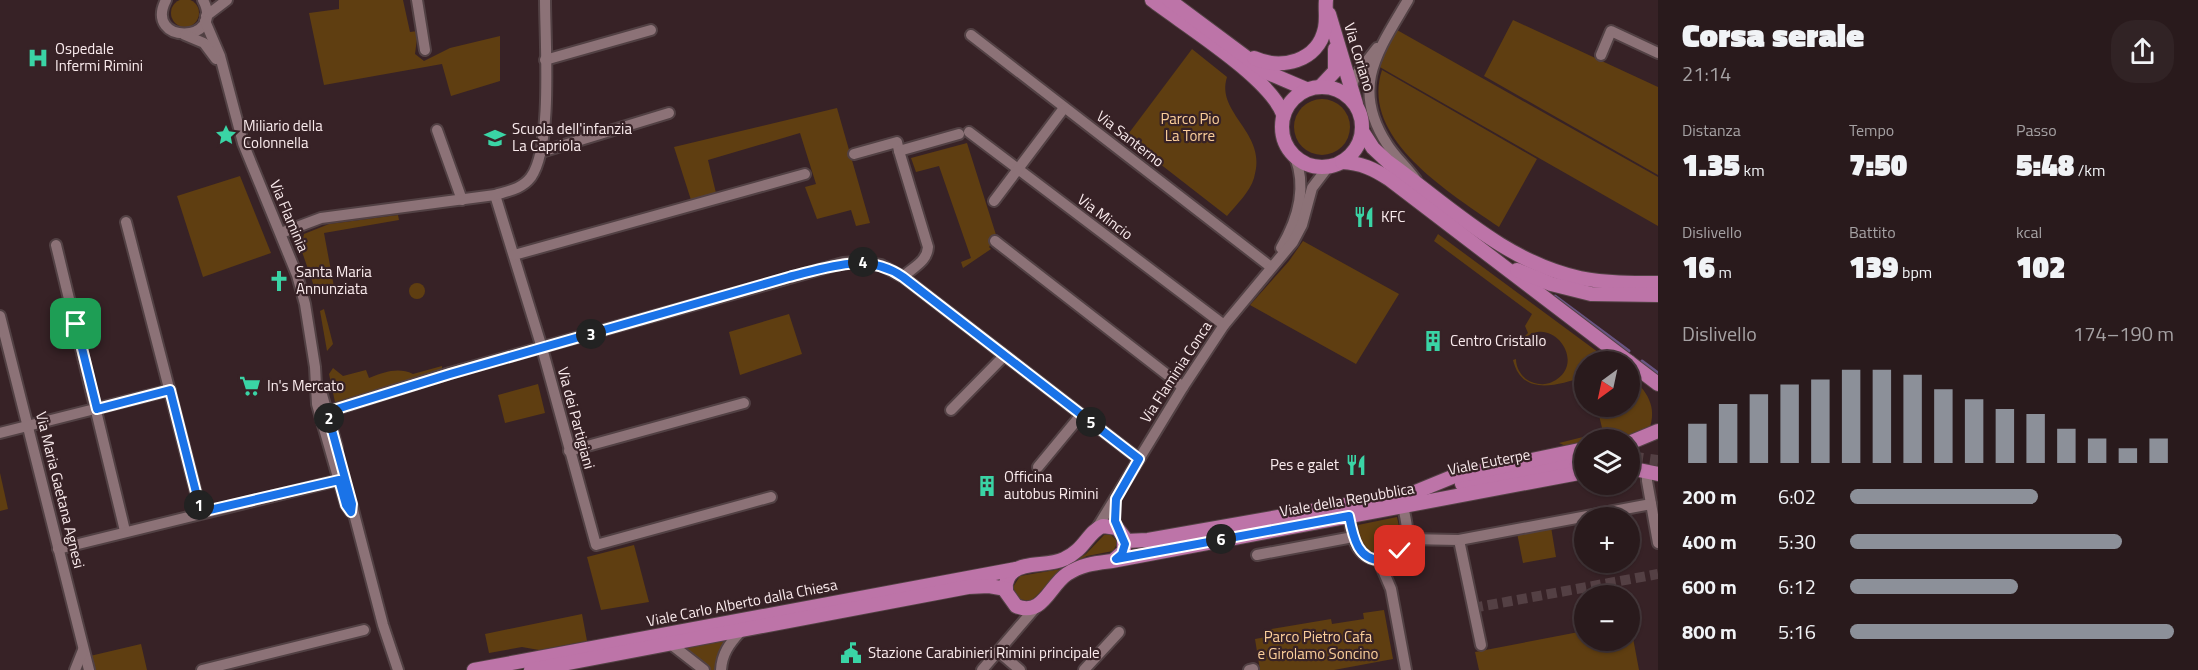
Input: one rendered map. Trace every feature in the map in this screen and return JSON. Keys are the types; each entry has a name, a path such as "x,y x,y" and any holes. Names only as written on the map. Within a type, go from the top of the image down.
{"main road":[{"path":"1152,0 1259,82 1278,100 1283,114 1283,137 1295,157 1311,166 1328,167 1342,162 1353,152 1362,131"},
{"path":"1169,0 1266,72 1288,84 1306,89"},
{"name":"Via Coriano","path":"1219,37 1255,58 1278,64 1290,63 1308,55 1320,42 1325,30 1326,0"},
{"name":"Via Coriano","path":"1321,86 1335,71 1337,59 1326,0"},
{"name":"Via Coriano","path":"1330,17 1357,106"},
{"path":"1283,114 1292,99 1306,89 1321,86 1345,93 1357,106 1362,131 1373,148 1388,162 1513,253 1580,278 1619,283 1658,283"},
{"path":"1342,162 1357,163 1375,169 1615,351"},
{"path":"1504,265 1551,284 1591,294 1658,296"},
{"path":"1640,370 1658,384"},
{"path":"1640,439 1658,431"},
{"path":"1640,443 1658,442"},
{"name":"Viale della Repubblica","path":"1125,542 1148,540 1413,493 1452,477 1574,451"},
{"name":"Viale Euterpe","path":"1413,493 1572,463"},
{"name":"Viale della Repubblica","path":"1036,607 1066,574 1089,563 1574,474"},
{"path":"1097,528 1106,525 1117,528 1125,542 1123,552 1116,559"},
{"name":"Viale Carlo Alberto dalla Chiesa","path":"531,670 740,632 1016,569 1055,563 1074,555 1086,544 1097,528"},
{"path":"1016,569 1008,578 1006,589 1008,598 1016,606 1025,609 1036,607"},
{"name":"Viale Carlo Alberto dalla Chiesa","path":"474,670 924,591 981,585 1006,589"}],"street":[{"name":"Via Flaminia","path":"166,0 163,11 165,23 172,30 204,43 222,70"},
{"name":"Via Flaminia","path":"203,0 206,18 220,56 243,143 288,247 305,304 319,411 346,505 351,512 391,655 398,670"},
{"path":"203,0 210,0"},
{"path":"182,34 198,30 206,18 227,0"},
{"path":"417,0 425,50"},
{"path":"281,233 321,219 495,195 518,188 529,179 541,152 545,0"},
{"path":"1407,0 1371,72 1368,97 1387,146 1422,187"},
{"path":"545,60 651,30"},
{"path":"1601,55 1611,31 1658,53"},
{"path":"1352,85 1360,69 1389,32"},
{"name":"Via Santerno","path":"971,35 1271,267"},
{"path":"994,201 1064,108"},
{"path":"541,152 669,113"},
{"path":"436,130 462,200"},
{"name":"Via Mincio","path":"899,151 964,133 1018,170 1224,325"},
{"path":"854,154 897,142 928,247 927,255 922,262 903,277"},
{"name":"Via Flaminia Conca","path":"1271,267 1287,238 1297,209 1302,178 1295,157"},
{"name":"Via Flaminia Conca","path":"1097,528 1183,387 1224,325 1293,242 1302,225 1312,188 1328,167"},
{"path":"514,255 805,174"},
{"name":"Via dei Partigiani","path":"495,195 542,348 596,545 771,497"},
{"path":"126,222 201,512"},
{"path":"995,241 1183,387"},
{"path":"56,245 125,531"},
{"path":"327,412 542,348 843,263 856,262 881,265 903,277 1139,459"},
{"name":"Via Maria Gaetana Agnesi","path":"0,316 89,670"},
{"path":"951,410 1004,356"},
{"name":"Via Flaminia","path":"316,378 352,504 351,512"},
{"path":"0,433 170,390"},
{"path":"569,451 744,403"},
{"path":"1038,466 1081,415"},
{"path":"1654,470 1651,504 1658,543"},
{"path":"58,549 201,512 339,480"},
{"path":"1116,499 1114,512 1117,528"},
{"path":"1406,538 1459,540 1651,504"},
{"path":"1349,516 1353,537 1362,553 1379,561 1392,558 1400,551 1406,538 1403,506"},
{"path":"1257,555 1353,537"},
{"path":"1459,540 1480,645"},
{"path":"1392,558 1392,589 1406,670"},
{"path":"1379,561 1392,589"},
{"path":"1013,635 1016,606"},
{"path":"982,670 1036,607"},
{"path":"202,670 364,630"},
{"path":"721,670 722,659 729,644 740,632"},
{"path":"1084,670 1119,632"},
{"path":"672,645 704,670"},
{"path":"75,670 83,647"},
{"path":"999,652 1020,670"}],"green space":[{"path":"185,-1 195,3 199,13 195,23 185,27 175,23 171,13 175,3"},
{"path":"339,0 403,0 410,32 418,31 415,54 424,61 450,48 500,36 500,81 451,96 442,64 324,85 309,13 339,9"},
{"path":"1513,20 1658,87 1658,175 1484,76"},
{"path":"1397,30 1658,177 1658,226 1378,66"},
{"name":"Parco Pio La Torre","path":"1192,49 1227,77 1225,90 1228,102 1249,136 1257,162 1252,183 1227,216 1146,153 1123,141"},
{"path":"1382,70 1537,159 1499,227 1435,181 1414,162 1397,141 1384,119 1378,95"},
{"path":"1322,99 1333,101 1342,107 1348,116 1350,127 1348,138 1342,147 1333,153 1322,155 1311,153 1302,147 1296,138 1294,127 1296,116 1302,107 1311,101"},
{"path":"837,108 870,223 856,226 851,210 817,219 805,187 816,184 800,133 708,160 716,193 691,200 674,147"},
{"path":"967,143 997,238 989,247 991,249 963,268 961,262 971,258 939,166 916,172 911,158"},
{"path":"240,176 271,253 203,277 177,196"},
{"path":"398,215 399,220 324,233 334,287 316,292 301,249 304,234 329,224"},
{"path":"1438,234 1596,351 1574,351 1574,380 1542,385 1532,384 1524,379 1518,372 1513,360 1516,359 1520,373 1535,383 1552,382 1563,373 1568,363 1561,342 1552,335 1541,332 1530,335 1519,345 1517,344 1528,333 1525,326 1532,314 1434,241"},
{"path":"1303,241 1399,294 1356,364 1250,305 1289,261"},
{"path":"417,283 423,285 425,291 423,297 417,299 411,297 409,291 411,285"},
{"path":"324,309 333,344 327,351 320,311"},
{"path":"789,314 802,354 740,375 729,332"},
{"path":"442,366 442,371 335,402 329,374 333,368 343,376 366,370 369,378 397,371 413,374"},
{"path":"538,384 545,413 505,423 498,395"},
{"path":"1640,386 1646,393 1651,406 1649,430 1640,433 1640,429 1602,429 1599,417 1640,417"},
{"path":"1574,439 1574,445 1566,446 1559,443"},
{"path":"0,473 8,509 0,511"},
{"path":"1397,517 1400,531 1397,545 1379,555 1369,550 1361,540 1358,525"},
{"path":"1551,527 1556,557 1523,563 1517,533"},
{"path":"1110,534 1118,542 1113,551 1087,556 1066,567 1031,601 1018,599 1013,587 1020,576 1061,569 1086,554 1104,535"},
{"path":"634,545 649,602 601,610 587,557"},
{"name":"Parco Pietro Cafa e Girolamo Soncino","path":"1384,610 1393,659 1334,670 1260,670 1255,639 1266,637 1265,630 1331,619 1332,624 1364,619 1363,613"},
{"path":"582,614 587,641 539,650 522,647 489,653 485,634"},
{"path":"1574,633 1574,651 1635,651 1639,670 1479,670 1475,652"},
{"path":"728,640 717,659 716,670 709,670 687,648"},
{"path":"141,644 147,670 93,670 90,656"}],"waterway":[{"path":"1555,296 1629,351"},
{"path":"1642,361 1658,373"}],"tunnel":[{"path":"1640,460 1658,462"},
{"path":"1473,608 1658,574"}],"place":[{"name":"Ospedale Infermi Rimini","path":"38,58"},
{"name":"Miliario della Colonnella","path":"226,135"},
{"name":"Scuola dell'infanzia La Capriola","path":"495,138"},
{"name":"KFC","path":"1364,217"},
{"name":"Santa Maria Annunziata","path":"279,281"},
{"name":"Centro Cristallo","path":"1433,341"},
{"name":"In's Mercato","path":"250,386"},
{"name":"Pes e galet","path":"1356,465"},
{"name":"Officina autobus Rimini","path":"987,486"},
{"name":"Stazione Carabinieri Rimini principale","path":"851,653"}],"route":[{"path":"76,324 97,409 170,390 201,512 339,480 346,505 351,512 352,504 327,412 450,374 789,277 843,263 881,265 894,270 1139,459 1116,499 1115,521 1124,537 1125,544 1122,554 1116,559 1349,516 1355,543 1367,557 1373,560 1385,560 1392,558 1400,551"}]}
